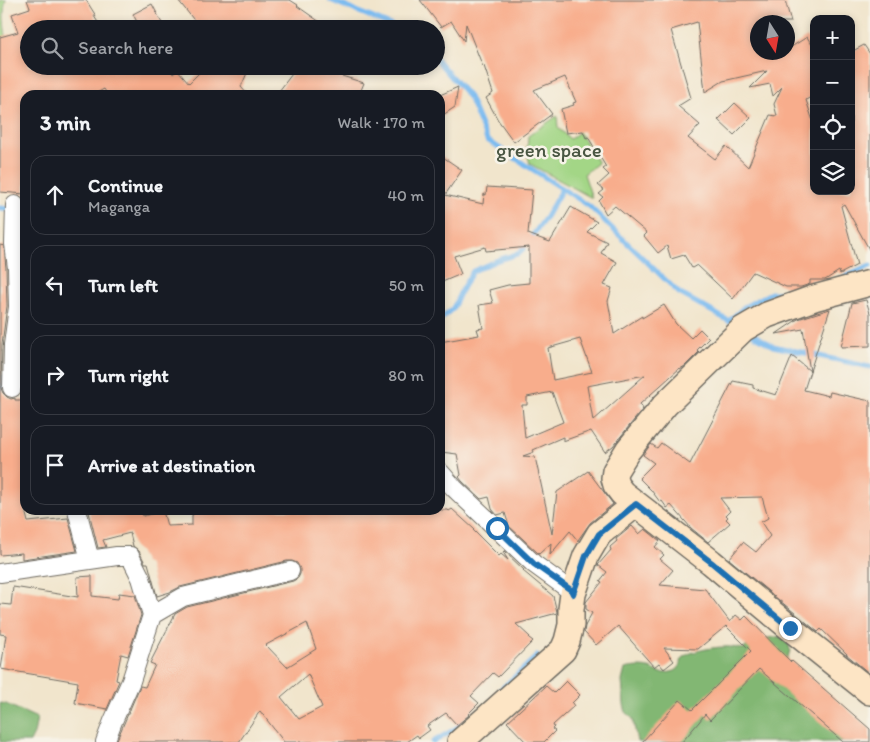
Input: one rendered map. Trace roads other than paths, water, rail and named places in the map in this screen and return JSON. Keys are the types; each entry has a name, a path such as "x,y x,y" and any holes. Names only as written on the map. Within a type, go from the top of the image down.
{"street":[{"path":"12,389 13,345 18,307 13,205"},
{"path":"870,283 814,298 767,315 743,329 665,405 628,450 615,471 614,478 616,485 622,493 711,562 870,692"},
{"path":"445,478 534,564 571,590 573,594"},
{"path":"460,742 563,650 571,625 573,594 586,556 599,534 636,504"},
{"path":"78,515 90,560"},
{"path":"0,573 117,556 130,556 141,578 152,615 131,681 105,742"},
{"path":"152,615 183,596 290,571"}],"waterway":[{"path":"330,0 378,20"},
{"path":"445,69 469,97 487,140 589,206 679,293 729,321 744,307 771,293 795,293"},
{"path":"445,315 453,308 473,271 520,253 546,217 562,189"},
{"path":"0,208 11,210"},
{"path":"841,279 870,266"},
{"path":"751,333 773,346 870,367"},
{"path":"0,390 4,377"},
{"path":"500,690 537,656"},
{"path":"433,742 460,726"}],"park label":[{"name":"green space","path":"549,150"}]}
